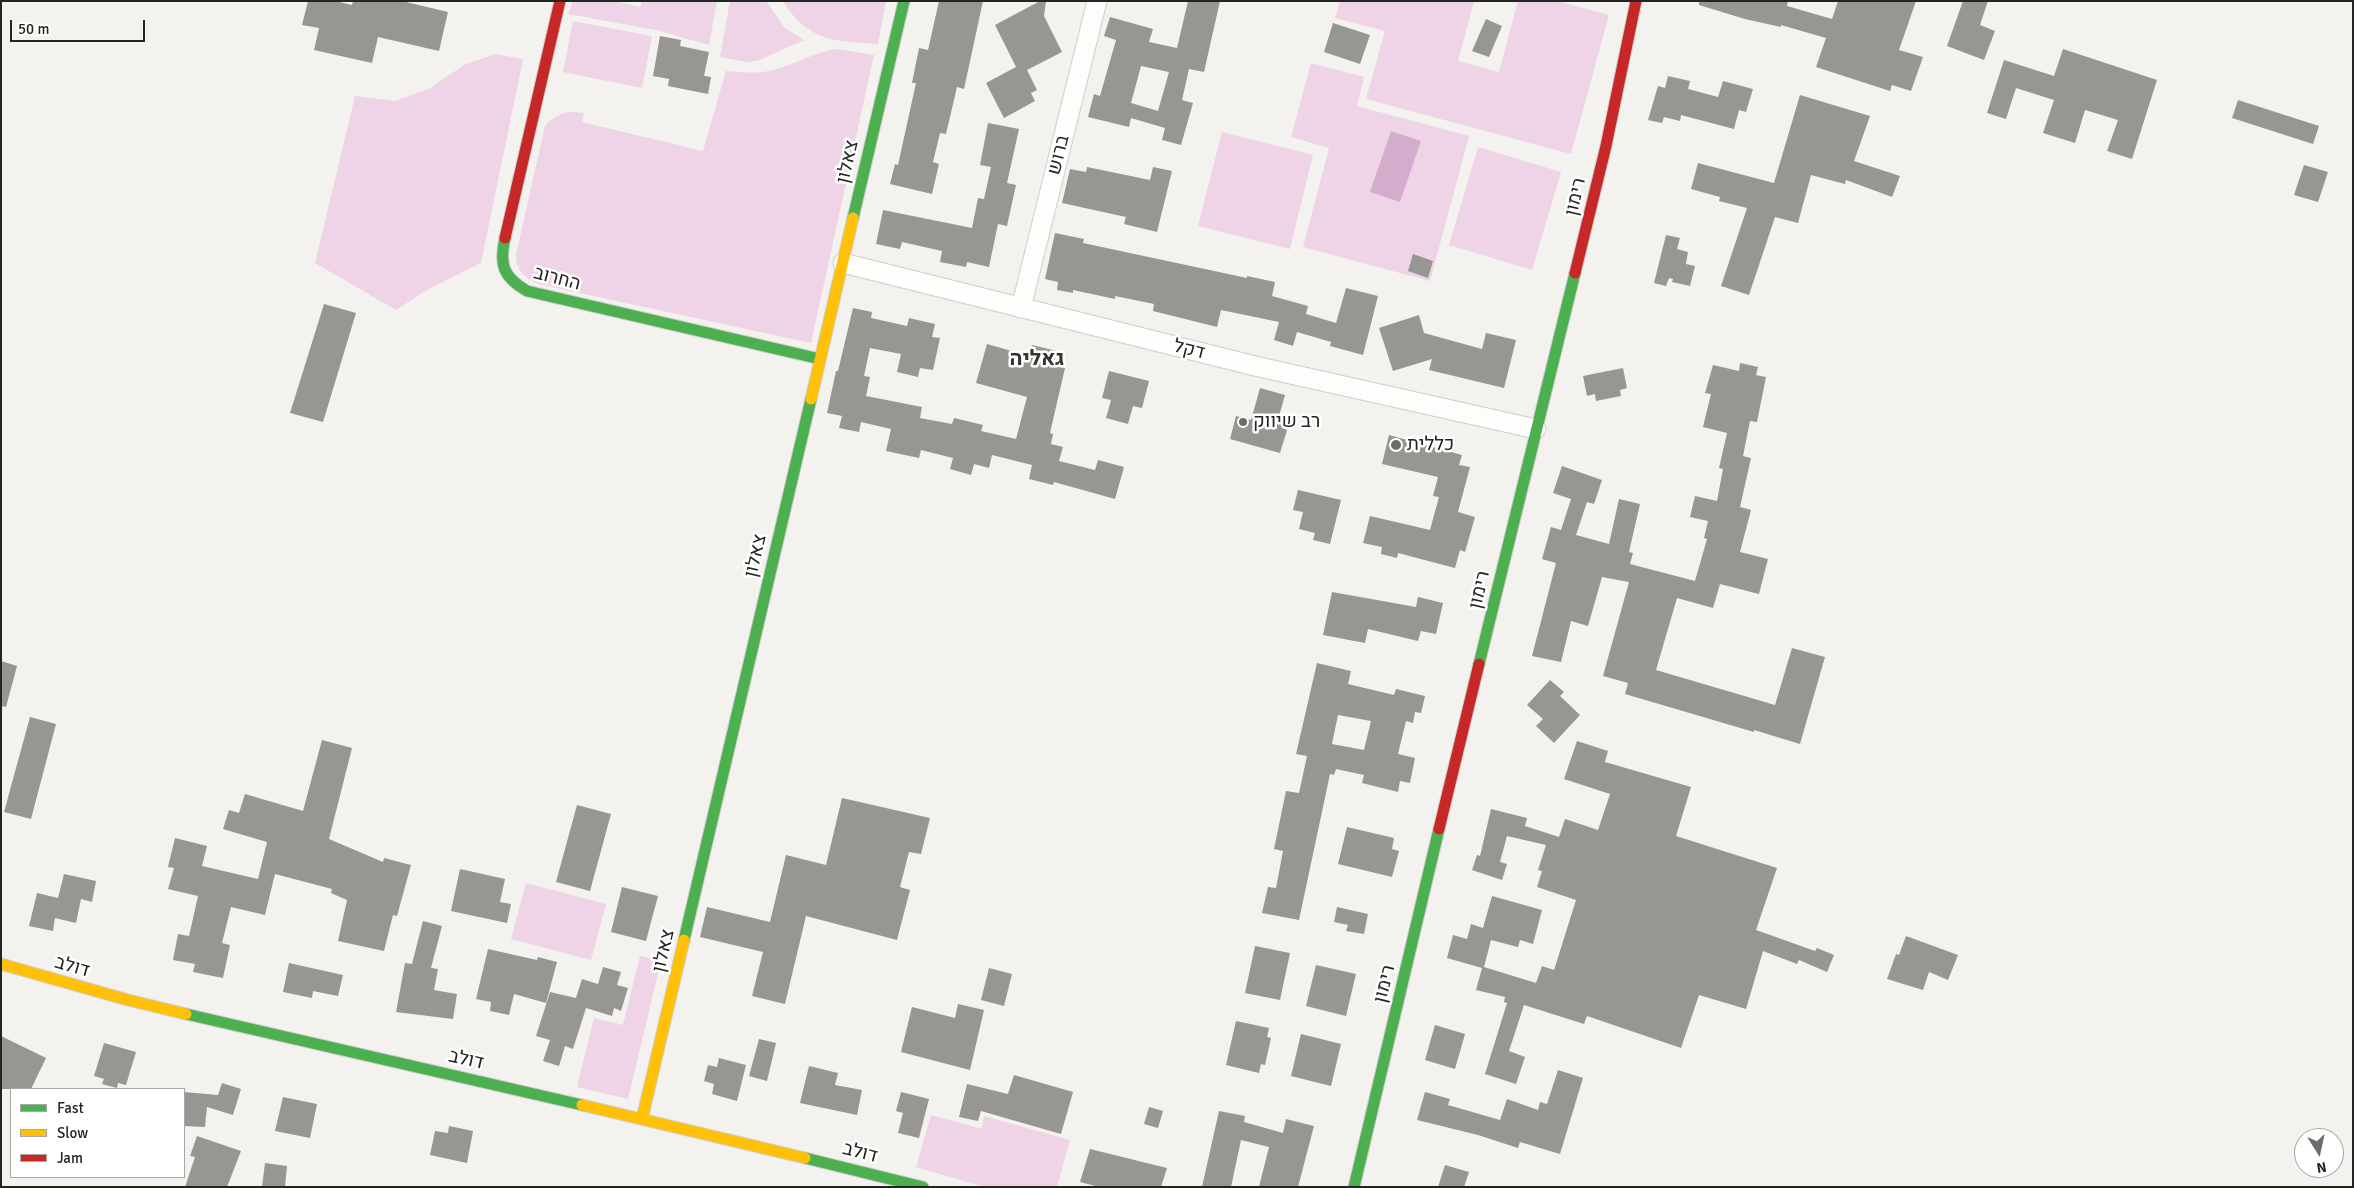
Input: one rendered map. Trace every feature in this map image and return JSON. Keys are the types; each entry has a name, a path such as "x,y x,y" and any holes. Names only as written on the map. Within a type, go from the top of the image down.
{"street":[{"name":"החרוב","path":"560,1 503,246 502,259 508,278 527,291 820,359"},
{"name":"צאלון","path":"642,1119 904,1"},
{"name":"ברוש","path":"1021,308 1097,1"},
{"name":"רימון","path":"1354,1187 1369,1118 1606,146 1636,1"},
{"name":"דקל","path":"843,263 1254,366 1536,429"},
{"name":"דולב","path":"1,964 128,1000 642,1119 923,1187"}],"shaded area":[{"path":"573,1 615,1 640,7 642,1 717,1 709,45 656,30 568,14"},
{"path":"730,1 766,1 785,28 804,40 757,61 746,62 720,57"},
{"path":"783,1 886,1 878,44 848,42 823,37 802,25"},
{"path":"1340,1 1474,1 1458,61 1499,72 1518,1 1557,1 1609,15 1571,154 1366,99 1385,31 1335,18"},
{"path":"573,21 652,36 642,88 563,72"},
{"path":"837,49 874,55 811,343 538,284 525,276 519,269 516,255 545,126 558,115 567,112 584,113 582,122 703,151 726,71 753,73 769,71"},
{"path":"495,54 523,59 481,263 427,290 396,310 315,263 355,96 395,101 430,88 464,65"},
{"path":"1311,63 1364,77 1357,106 1469,136 1430,281 1303,247 1329,148 1291,137"},
{"path":"1391,131 1421,141 1400,202 1370,192"},
{"path":"1222,132 1313,155 1290,249 1198,226"},
{"path":"1478,147 1561,172 1532,270 1449,245"},
{"path":"526,883 606,904 591,960 511,939"},
{"path":"640,956 661,961 628,1099 577,1087 594,1018 623,1025"},
{"path":"931,1115 982,1129 984,1116 1070,1140 1057,1187 984,1187 916,1167"}],"building":[{"path":"308,1 335,1 352,5 353,1 402,1 448,12 439,51 378,37 372,63 314,50 319,28 302,25"},
{"path":"939,1 983,1 964,89 957,87 946,134 940,133 933,162 939,164 932,194 890,184 895,164 898,165 916,83 912,83 919,48 928,50"},
{"path":"1040,1 1046,1 1044,16 1062,52 1027,70 1037,90 1031,93 1035,101 1004,118 986,83 1016,67 995,25"},
{"path":"1188,1 1220,1 1204,72 1189,69 1182,100 1193,103 1181,145 1162,140 1165,128 1131,118 1129,127 1088,117 1094,94 1100,96 1116,40 1104,36 1110,17 1153,29 1149,42 1177,48","holes":["1141,66 1169,72 1158,111 1131,103"]},
{"path":"1699,1 1788,1 1787,6 1832,19 1838,1 1916,1 1899,50 1923,57 1911,91 1892,85 1890,91 1816,67 1826,38 1781,25 1781,27 1745,19 1699,5"},
{"path":"1963,1 1988,1 1980,25 1995,31 1984,60 1947,46"},
{"path":"1486,19 1502,26 1489,57 1472,51"},
{"path":"1333,23 1370,35 1360,64 1324,52"},
{"path":"660,36 681,40 680,46 709,52 704,76 711,77 708,94 668,86 669,79 653,76"},
{"path":"2063,49 2157,80 2132,159 2107,151 2118,120 2085,110 2075,143 2043,133 2054,100 2016,88 2006,119 1987,113 2004,60 2054,76"},
{"path":"1668,76 1690,81 1688,89 1718,97 1723,81 1753,89 1746,112 1739,110 1734,129 1681,115 1680,121 1664,117 1662,123 1648,120 1658,86 1665,88"},
{"path":"1800,95 1870,116 1854,161 1900,176 1892,197 1846,180 1845,184 1811,175 1798,223 1775,217 1749,295 1721,286 1747,208 1719,201 1720,197 1691,189 1698,163 1774,183"},
{"path":"2238,100 2319,126 2313,144 2232,118"},
{"path":"988,123 1019,129 1007,183 1016,185 1007,226 998,224 989,267 967,262 966,267 940,262 942,251 902,242 900,249 876,244 883,210 972,228 978,198 984,199 991,167 980,165"},
{"path":"2304,165 2328,172 2318,202 2294,195"},
{"path":"1087,167 1150,180 1153,167 1172,171 1157,232 1124,224 1126,217 1062,203 1070,169 1086,172"},
{"path":"1055,233 1084,239 1083,243 1247,278 1247,276 1275,282 1272,296 1308,306 1306,314 1336,323 1346,288 1378,296 1363,355 1330,346 1331,342 1297,332 1293,346 1274,340 1279,322 1221,310 1217,327 1153,311 1154,304 1115,296 1115,299 1073,290 1073,293 1057,290 1058,282 1045,279"},
{"path":"1666,235 1680,238 1677,249 1688,252 1686,264 1695,266 1690,286 1672,282 1673,279 1669,278 1666,286 1654,283"},
{"path":"1413,254 1433,261 1428,278 1408,271"},
{"path":"324,304 356,313 323,422 290,413"},
{"path":"853,308 872,312 871,318 907,326 909,318 935,324 932,337 940,338 933,370 920,368 918,377 897,372 901,354 870,348 864,376 870,377 866,396 922,407 920,418 952,424 954,418 983,425 981,431 1016,439 1027,397 976,383 987,344 1029,356 1032,345 1057,351 1053,365 1065,368 1050,433 1053,434 1051,444 1063,447 1059,461 1095,470 1098,460 1124,467 1115,499 1054,482 1053,485 1029,479 1032,465 992,455 989,468 974,464 971,475 950,469 953,458 921,450 919,458 886,451 891,429 861,422 859,432 839,428 842,416 827,413"},
{"path":"1419,315 1424,333 1482,349 1486,333 1516,340 1504,388 1429,370 1432,359 1393,371 1379,328"},
{"path":"1740,363 1758,367 1756,375 1766,377 1757,422 1750,421 1743,456 1751,458 1740,507 1751,510 1740,552 1768,559 1759,594 1720,584 1713,608 1677,598 1656,670 1775,705 1792,648 1825,657 1800,744 1625,694 1628,683 1603,676 1629,582 1602,577 1588,626 1571,621 1561,662 1532,656 1556,563 1542,559 1551,527 1561,530 1571,499 1553,493 1562,466 1602,480 1594,504 1587,502 1576,535 1609,544 1619,499 1640,504 1629,552 1633,553 1630,564 1695,581 1707,539 1704,538 1708,521 1690,517 1695,496 1717,501 1723,469 1719,468 1727,433 1703,427 1711,394 1705,393 1713,365 1739,371"},
{"path":"1623,368 1627,388 1620,390 1621,396 1596,401 1595,394 1587,396 1583,376"},
{"path":"1109,371 1149,381 1142,408 1133,406 1128,424 1106,418 1111,400 1102,398"},
{"path":"1260,388 1285,395 1277,423 1288,427 1280,453 1230,439 1236,416 1251,420"},
{"path":"1389,435 1462,455 1459,465 1470,467 1458,512 1475,517 1465,552 1460,550 1455,568 1398,553 1397,558 1381,554 1382,547 1363,543 1370,516 1430,530 1439,497 1433,496 1438,477 1382,464"},
{"path":"1298,490 1341,500 1330,544 1313,540 1315,533 1299,529 1303,512 1293,510"},
{"path":"1332,592 1416,607 1418,597 1443,603 1436,634 1421,631 1418,641 1368,629 1365,643 1323,635"},
{"path":"1,661 17,666 6,707 1,706"},
{"path":"1317,663 1351,671 1348,684 1394,695 1396,689 1425,696 1421,713 1415,712 1413,723 1406,721 1398,754 1415,758 1410,783 1400,781 1398,792 1362,783 1364,775 1336,769 1334,775 1330,774 1299,920 1262,913 1268,887 1276,888 1283,851 1274,849 1286,791 1299,793 1307,756 1296,754","holes":["1338,715 1371,721 1364,750 1332,744"]},
{"path":"1550,680 1564,692 1560,696 1580,715 1554,743 1536,726 1543,719 1527,705"},
{"path":"30,717 56,724 31,819 4,812"},
{"path":"322,740 352,748 329,839 383,862 384,858 411,865 397,916 393,915 384,951 338,941 347,900 331,893 332,889 275,874 265,915 231,907 222,943 230,945 223,978 193,972 195,964 173,960 178,934 189,936 198,896 168,889 174,868 168,867 175,838 207,846 202,866 258,879 267,842 223,829 229,810 239,813 245,794 303,811"},
{"path":"1577,741 1608,751 1605,762 1691,787 1676,836 1777,868 1756,930 1815,951 1817,948 1834,955 1827,972 1799,960 1797,964 1763,951 1746,1009 1699,995 1681,1048 1587,1016 1584,1024 1524,1005 1509,1051 1525,1057 1516,1084 1485,1074 1507,1003 1504,1002 1505,997 1476,990 1482,968 1447,958 1453,935 1467,939 1471,924 1483,928 1492,896 1542,910 1533,944 1520,940 1518,947 1491,940 1484,967 1536,983 1542,966 1554,970 1576,900 1537,887 1542,871 1538,870 1546,845 1507,836 1500,862 1507,864 1502,880 1472,870 1477,855 1480,856 1491,809 1527,818 1525,826 1559,837 1565,819 1598,830 1610,794 1564,779"},
{"path":"842,798 930,818 921,854 909,852 900,887 910,890 897,940 806,916 785,1004 752,996 763,952 700,937 707,907 770,922 786,855 826,865"},
{"path":"577,805 611,814 590,891 556,882"},
{"path":"1347,827 1394,838 1392,849 1399,851 1392,877 1338,864"},
{"path":"460,869 505,879 500,902 511,904 507,923 451,911"},
{"path":"64,874 96,881 92,902 81,899 76,923 55,918 53,931 29,926 37,893 58,898"},
{"path":"622,887 658,896 646,941 611,932"},
{"path":"1337,907 1368,914 1364,934 1346,931 1348,925 1334,922"},
{"path":"423,921 442,926 431,968 438,969 434,990 457,994 453,1019 396,1012 405,963 412,964"},
{"path":"1906,936 1958,955 1948,980 1929,972 1923,990 1887,979 1896,954 1899,955"},
{"path":"1255,946 1290,953 1280,1000 1245,993"},
{"path":"488,949 537,960 538,957 557,962 546,1003 514,994 509,1015 490,1011 491,1002 476,999"},
{"path":"289,963 343,975 338,996 313,991 312,998 283,992"},
{"path":"1316,965 1356,974 1346,1016 1306,1006"},
{"path":"603,967 621,972 617,985 628,988 621,1011 614,1008 612,1016 586,1008 573,1049 565,1046 559,1066 543,1061 550,1040 536,1036 550,992 576,998 582,979 598,984"},
{"path":"989,968 1012,974 1004,1006 981,1000"},
{"path":"958,1004 984,1010 970,1070 901,1052 912,1007 955,1018"},
{"path":"1236,1021 1269,1028 1267,1037 1271,1038 1265,1065 1261,1064 1259,1073 1226,1065"},
{"path":"1435,1025 1465,1034 1455,1069 1425,1060"},
{"path":"1301,1034 1341,1044 1331,1086 1291,1076"},
{"path":"1,1036 46,1058 31,1088 1,1089"},
{"path":"759,1039 776,1043 767,1081 749,1076"},
{"path":"104,1043 136,1052 126,1085 118,1083 117,1088 102,1084 104,1079 94,1076"},
{"path":"719,1058 746,1065 737,1101 712,1094 714,1084 704,1081 708,1065 717,1067"},
{"path":"809,1066 838,1073 835,1085 862,1090 857,1115 800,1103"},
{"path":"1558,1070 1583,1078 1560,1154 1520,1142 1518,1148 1478,1135 1417,1120 1425,1092 1450,1099 1448,1105 1500,1120 1507,1099 1538,1110 1540,1102 1547,1104"},
{"path":"1014,1075 1073,1092 1061,1134 981,1111 978,1121 959,1117 967,1084 1008,1094"},
{"path":"222,1083 241,1089 233,1115 207,1107 205,1127 185,1126 185,1092 218,1095"},
{"path":"901,1092 929,1099 919,1138 898,1133 903,1113 896,1111"},
{"path":"283,1097 317,1104 310,1138 275,1131"},
{"path":"1149,1107 1163,1111 1158,1128 1144,1124"},
{"path":"1219,1111 1245,1116 1244,1122 1283,1133 1286,1119 1314,1126 1298,1187 1259,1187 1269,1147 1241,1140 1231,1187 1202,1187"},
{"path":"449,1126 473,1131 467,1163 430,1155 435,1131 448,1133"},
{"path":"197,1136 241,1151 227,1187 185,1187 195,1157 190,1156"},
{"path":"1090,1149 1167,1168 1161,1187 1099,1187 1080,1182"},
{"path":"265,1163 287,1166 285,1187 262,1187"},
{"path":"1445,1165 1469,1172 1464,1187 1438,1187"}],"traffic: fast":[{"path":"853,218 904,1"},
{"path":"505,238 503,247 505,269 513,281 527,291 820,359"},
{"path":"1479,664 1575,273"},
{"path":"684,940 811,399"},
{"path":"1354,1187 1439,829"},
{"path":"186,1014 582,1105"},
{"path":"805,1158 923,1187"}],"traffic: slow":[{"path":"811,399 853,218"},
{"path":"642,1119 684,940"},
{"path":"1,964 128,1000 186,1014"},
{"path":"582,1105 805,1158"}],"traffic: jam":[{"path":"505,238 560,1"},
{"path":"1575,273 1606,146 1636,1"},
{"path":"1439,829 1479,664"}],"place":[{"name":"רב שיווק","path":"1243,422"},
{"name":"כללית","path":"1396,445"}],"district":[{"name":"גאליה","path":"1037,359"}]}
